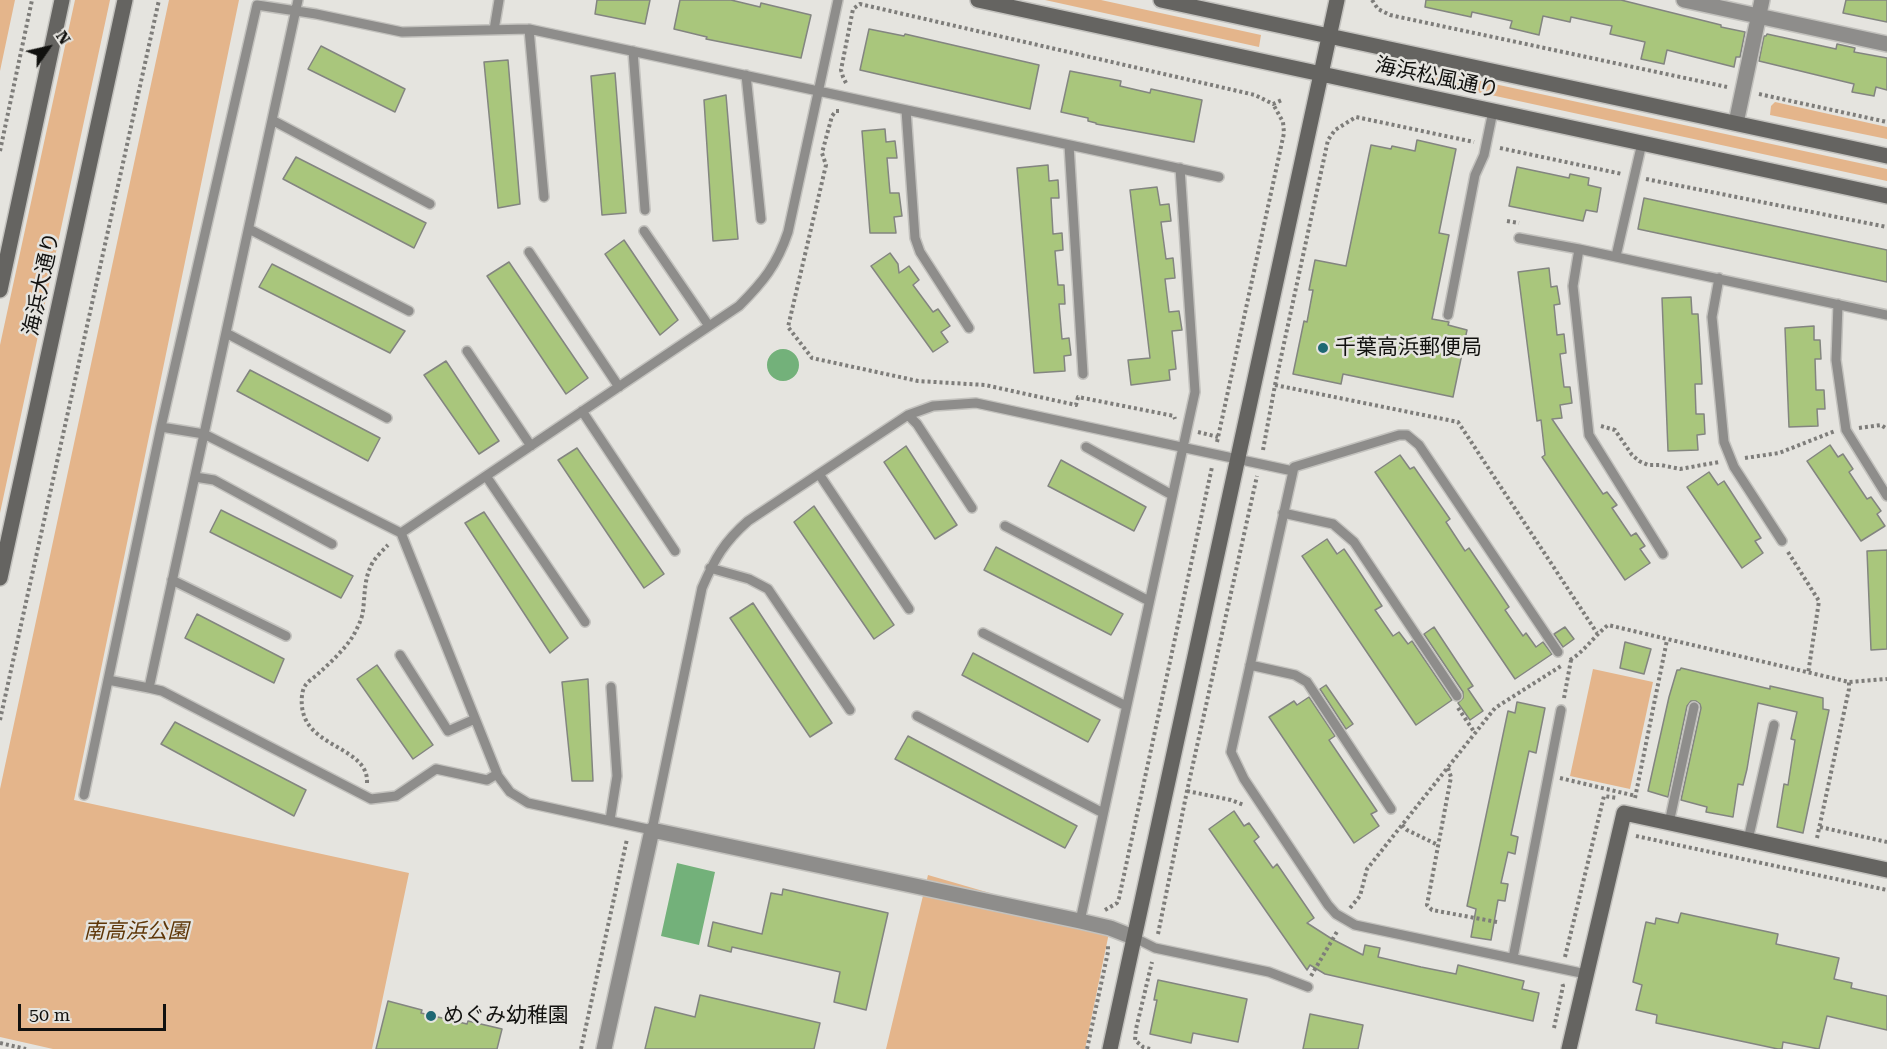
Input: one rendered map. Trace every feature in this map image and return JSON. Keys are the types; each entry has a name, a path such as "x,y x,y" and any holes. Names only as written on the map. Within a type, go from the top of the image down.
{"street":[{"name":"海浜大通り","path":"0,290 62,0"},
{"name":"海浜大通り","path":"0,578 125,0"},
{"name":"海浜松風通り","path":"978,0 1887,196"},
{"name":"海浜松風通り","path":"1161,0 1887,156"},
{"path":"1110,1049 1337,0"},
{"path":"1684,0 1887,44"},
{"path":"1736,123 1762,0"},
{"path":"1569,1049 1624,813 1887,870"},
{"path":"604,1049 651,830 1080,921 1110,928 1133,937"}],"lane":[{"path":"149,688 298,0"},
{"path":"494,30 499,0"},
{"path":"401,533 709,326 754,292 780,255 788,232 838,0"},
{"path":"84,795 161,427 257,5 402,32 529,29 1219,177"},
{"path":"529,29 544,197"},
{"path":"633,51 645,210"},
{"path":"746,75 761,219"},
{"path":"906,110 915,238 920,252 969,328"},
{"path":"1448,315 1476,175 1485,155 1493,111"},
{"path":"272,120 430,204"},
{"path":"1616,256 1642,143"},
{"path":"1069,145 1083,374"},
{"path":"1080,921 1195,392 1180,168"},
{"path":"249,229 409,311"},
{"path":"644,231 709,326"},
{"path":"1520,238 1616,256 1887,315"},
{"path":"1579,249 1573,286 1589,435 1663,554"},
{"path":"529,252 619,387"},
{"path":"1719,279 1713,317 1724,442 1734,466 1782,541"},
{"path":"1838,304 1836,360 1845,425 1850,438 1887,496"},
{"path":"226,333 387,418"},
{"path":"467,351 531,446"},
{"path":"161,427 204,434 401,533 497,774 510,792 528,803 651,830 702,588 710,568 729,538 748,521 908,415 933,406 975,403 1293,471"},
{"path":"582,411 675,551"},
{"path":"908,415 917,424 972,508"},
{"path":"1558,652 1414,439 1407,435 1399,435 1294,467 1231,752 1244,779 1336,914 1355,925 1586,974"},
{"path":"1086,447 1172,495"},
{"path":"819,474 909,609"},
{"path":"486,476 585,622"},
{"path":"195,477 214,480 332,544"},
{"path":"1283,513 1333,524 1347,534 1457,696"},
{"path":"1005,526 1149,601"},
{"path":"710,568 749,579 768,590 850,710"},
{"path":"172,580 286,636"},
{"path":"983,633 1126,706"},
{"path":"400,655 448,731 475,719"},
{"path":"1250,665 1295,675 1307,682 1391,809"},
{"path":"108,680 162,691 371,800 396,796 436,769 487,780 497,774"},
{"path":"610,820 617,776 611,687"},
{"path":"1669,823 1694,707"},
{"path":"1513,958 1561,710"},
{"path":"917,716 1103,813"},
{"path":"1748,840 1774,725"},
{"path":"1133,937 1155,948 1269,972 1308,987"}],"path":[{"path":"0,151 32,0"},
{"path":"0,720 159,0"},
{"path":"1372,0 1378,9 1390,15 1732,88"},
{"path":"849,86 841,70 853,9 860,4 1256,96 1273,104 1283,122 1284,133 1217,443"},
{"path":"1752,93 1887,122"},
{"path":"1273,104 1282,100"},
{"path":"848,113 836,111 832,116 822,153 825,165 788,327 812,358 918,381 986,384 1076,405 1078,397 1174,416 1176,422"},
{"path":"1262,454 1328,140 1335,130 1356,117 1479,144"},
{"path":"1500,148 1622,174 1620,183"},
{"path":"1645,179 1887,227"},
{"path":"1507,221 1531,226"},
{"path":"1275,385 1458,422 1597,633"},
{"path":"1855,429 1881,425 1887,428"},
{"path":"1598,426 1616,430 1632,455 1648,465 1680,469 1721,462"},
{"path":"1741,459 1779,453 1838,431"},
{"path":"1194,432 1218,437"},
{"path":"1102,912 1117,903 1119,898 1212,466"},
{"path":"1158,935 1187,790 1257,476"},
{"path":"1782,541 1819,601 1808,674"},
{"path":"363,795 368,775 363,766 354,757 315,733 303,713 302,698 304,687 336,657 352,638 363,612 364,590 369,570 374,560 388,545"},
{"path":"1347,911 1360,896 1367,869 1495,708 1571,660 1608,625 1849,682 1887,679"},
{"path":"1634,802 1667,640"},
{"path":"1561,710 1571,660"},
{"path":"1817,842 1849,682"},
{"path":"1457,696 1457,706 1475,733"},
{"path":"1448,767 1451,777 1427,904 1432,910 1497,922"},
{"path":"1559,778 1636,796"},
{"path":"1391,809 1407,830 1438,845"},
{"path":"1820,827 1887,842"},
{"path":"581,1049 628,835"},
{"path":"1628,838 1634,836 1887,890"},
{"path":"1308,987 1309,979 1338,930"},
{"path":"1087,1049 1108,952 1108,938"},
{"path":"1150,1049 1143,1047 1135,1040 1153,957"},
{"path":"0,1043 26,1049"}],"green space":[{"path":"0,0 15,0 0,71"},
{"path":"75,0 110,0 0,513 0,345"},
{"name":"南高浜公園","path":"169,0 239,0 74,800 409,873 372,1049 53,1049 0,1037 0,789"},
{"path":"1045,0 1101,0 1261,35 1259,47"},
{"path":"1388,61 1887,169 1887,181 1385,72"},
{"path":"1775,102 1887,127 1887,139 1770,115 1771,106"},
{"path":"1593,669 1653,682 1630,789 1570,776"},
{"path":"928,875 1110,928 1085,1049 886,1049"}],"shaded area":[{"path":"783,349 794,354 799,365 794,376 783,381 772,376 767,365 772,354"},
{"path":"677,863 715,872 699,945 661,936"}],"building":[{"path":"597,0 650,0 645,24 595,14"},
{"path":"680,0 731,0 760,7 761,3 811,15 801,58 706,39 707,37 674,29"},
{"path":"1426,0 1621,0 1745,32 1740,57 1736,57 1734,67 1667,50 1664,64 1641,59 1645,42 1610,34 1612,26 1571,17 1570,22 1543,16 1539,35 1510,28 1512,21 1472,12 1471,17 1425,7"},
{"path":"1846,0 1887,0 1887,22 1843,13"},
{"path":"869,29 904,36 905,34 1039,65 1030,109 860,70"},
{"path":"1767,34 1836,49 1837,44 1855,48 1854,52 1887,58 1887,90 1876,87 1874,96 1852,92 1854,84 1759,61 1764,36"},
{"path":"321,46 405,89 395,112 308,69"},
{"path":"508,60 520,204 498,208 484,62"},
{"path":"1070,71 1121,81 1120,86 1150,93 1151,89 1202,100 1194,142 1096,124 1088,121 1088,118 1061,112"},
{"path":"615,73 626,213 602,215 591,76"},
{"path":"726,95 738,239 713,241 704,100"},
{"path":"885,129 886,142 895,141 897,158 887,158 890,193 899,193 902,216 894,217 896,233 870,233 862,131"},
{"path":"1417,140 1456,149 1439,233 1449,235 1432,319 1449,322 1448,325 1467,330 1453,397 1343,374 1341,384 1293,374 1304,321 1307,322 1313,290 1309,290 1315,260 1346,266 1371,145 1391,149 1392,146 1415,151"},
{"path":"296,157 426,223 414,248 283,179"},
{"path":"1048,165 1049,181 1058,180 1059,198 1051,198 1053,234 1062,233 1063,250 1055,251 1058,285 1064,285 1065,304 1059,304 1062,339 1069,338 1071,355 1064,356 1065,371 1034,373 1017,168"},
{"path":"1517,167 1569,178 1570,174 1589,178 1588,185 1601,188 1597,212 1586,210 1583,221 1509,206"},
{"path":"1157,187 1160,205 1169,204 1171,221 1161,222 1166,259 1173,258 1175,278 1165,279 1169,312 1179,311 1182,330 1172,331 1176,369 1169,370 1170,380 1131,385 1128,360 1150,358 1130,190"},
{"path":"1644,198 1887,250 1887,282 1638,229"},
{"path":"624,240 678,320 660,335 605,254"},
{"path":"890,253 898,264 899,273 909,266 919,280 913,285 933,312 938,309 950,326 941,332 948,342 933,352 871,266"},
{"path":"509,262 588,378 566,394 487,276"},
{"path":"272,264 405,331 390,353 259,287"},
{"path":"1549,268 1551,287 1557,286 1560,304 1554,305 1557,335 1564,334 1566,353 1560,354 1564,387 1570,387 1572,403 1560,405 1562,418 1552,419 1603,494 1607,492 1617,505 1612,508 1631,536 1636,533 1645,546 1640,549 1650,563 1625,580 1542,457 1545,455 1541,420 1537,421 1518,272"},
{"path":"1691,297 1692,314 1698,314 1702,384 1695,384 1696,414 1704,414 1705,434 1697,435 1698,450 1668,451 1662,298"},
{"path":"1814,326 1814,340 1820,340 1821,359 1815,359 1816,390 1824,390 1825,409 1817,409 1818,426 1789,427 1785,328"},
{"path":"446,361 499,441 479,454 424,375"},
{"path":"250,370 380,438 368,461 237,391"},
{"path":"1830,445 1838,457 1843,454 1853,469 1849,472 1867,499 1871,497 1881,511 1877,514 1885,526 1861,541 1807,461"},
{"path":"906,446 957,525 935,539 884,462"},
{"path":"577,448 664,574 644,588 558,460"},
{"path":"1400,455 1410,469 1414,467 1450,519 1446,522 1465,551 1469,548 1497,589 1509,607 1505,610 1523,636 1526,633 1536,647 1543,642 1552,654 1515,679 1375,472"},
{"path":"1061,460 1146,507 1134,531 1048,486"},
{"path":"1709,472 1718,485 1724,481 1761,538 1755,541 1763,553 1742,568 1687,487"},
{"path":"814,506 894,625 874,639 794,522"},
{"path":"221,510 353,576 341,598 210,532"},
{"path":"484,512 568,638 550,653 465,523"},
{"path":"1327,539 1337,554 1344,549 1357,568 1382,606 1375,610 1393,636 1399,632 1408,644 1412,641 1452,700 1416,725 1302,556"},
{"path":"996,547 1123,614 1111,635 984,570"},
{"path":"1887,550 1887,649 1871,650 1867,551"},
{"path":"753,603 832,723 810,737 730,618"},
{"path":"197,614 284,659 274,683 185,638"},
{"path":"1434,627 1473,686 1468,689 1483,711 1470,720 1458,703 1463,698 1463,692 1424,634"},
{"path":"1565,627 1574,639 1563,647 1554,634"},
{"path":"1625,642 1651,649 1644,674 1620,668"},
{"path":"973,653 1100,720 1088,742 962,675"},
{"path":"377,665 433,745 413,759 357,679"},
{"path":"1681,668 1770,689 1770,686 1823,698 1823,709 1829,710 1803,833 1777,827 1784,784 1788,785 1795,740 1791,739 1797,712 1758,703 1747,769 1743,785 1738,784 1733,817 1706,812 1707,807 1681,800 1701,708 1696,701 1691,701 1687,706 1668,797 1648,791 1669,697 1677,670"},
{"path":"588,679 593,781 572,781 562,682"},
{"path":"1326,685 1353,724 1346,729 1320,689"},
{"path":"1309,697 1335,736 1329,740 1377,811 1371,814 1379,826 1354,843 1269,717 1294,701 1297,705"},
{"path":"1517,702 1545,708 1536,753 1529,751 1511,835 1518,837 1515,854 1508,852 1501,883 1508,884 1505,901 1498,900 1491,940 1471,937 1476,909 1467,906 1508,711 1515,713"},
{"path":"175,722 306,790 294,816 161,744"},
{"path":"908,736 1077,826 1065,848 895,759"},
{"path":"1234,811 1244,826 1249,823 1259,837 1254,841 1273,868 1277,864 1314,918 1307,923 1363,955 1365,945 1380,948 1378,957 1421,967 1456,974 1458,965 1524,981 1522,989 1539,993 1533,1021 1325,974 1310,965 1307,970 1209,829"},
{"path":"783,889 888,913 866,1010 834,1002 840,972 732,947 731,952 708,946 713,922 762,934 771,893 782,895"},
{"path":"1681,913 1778,934 1776,944 1839,958 1834,979 1852,983 1851,988 1887,996 1887,1030 1827,1016 1819,1049 1783,1042 1782,1049 1778,1049 1656,1023 1657,1015 1636,1010 1642,985 1633,982 1646,922 1655,924 1656,918 1678,923"},
{"path":"1158,980 1247,999 1238,1042 1193,1033 1191,1043 1150,1034 1157,1000 1154,1000"},
{"path":"700,995 820,1023 814,1049 645,1049 655,1007 695,1017"},
{"path":"388,1001 422,1010 421,1013 467,1024 468,1021 502,1029 497,1049 376,1049"},
{"path":"1310,1014 1363,1025 1358,1049 1303,1049"}],"place":[{"name":"千葉高浜郵便局","path":"1323,348"},
{"name":"めぐみ幼稚園","path":"431,1016"}]}
